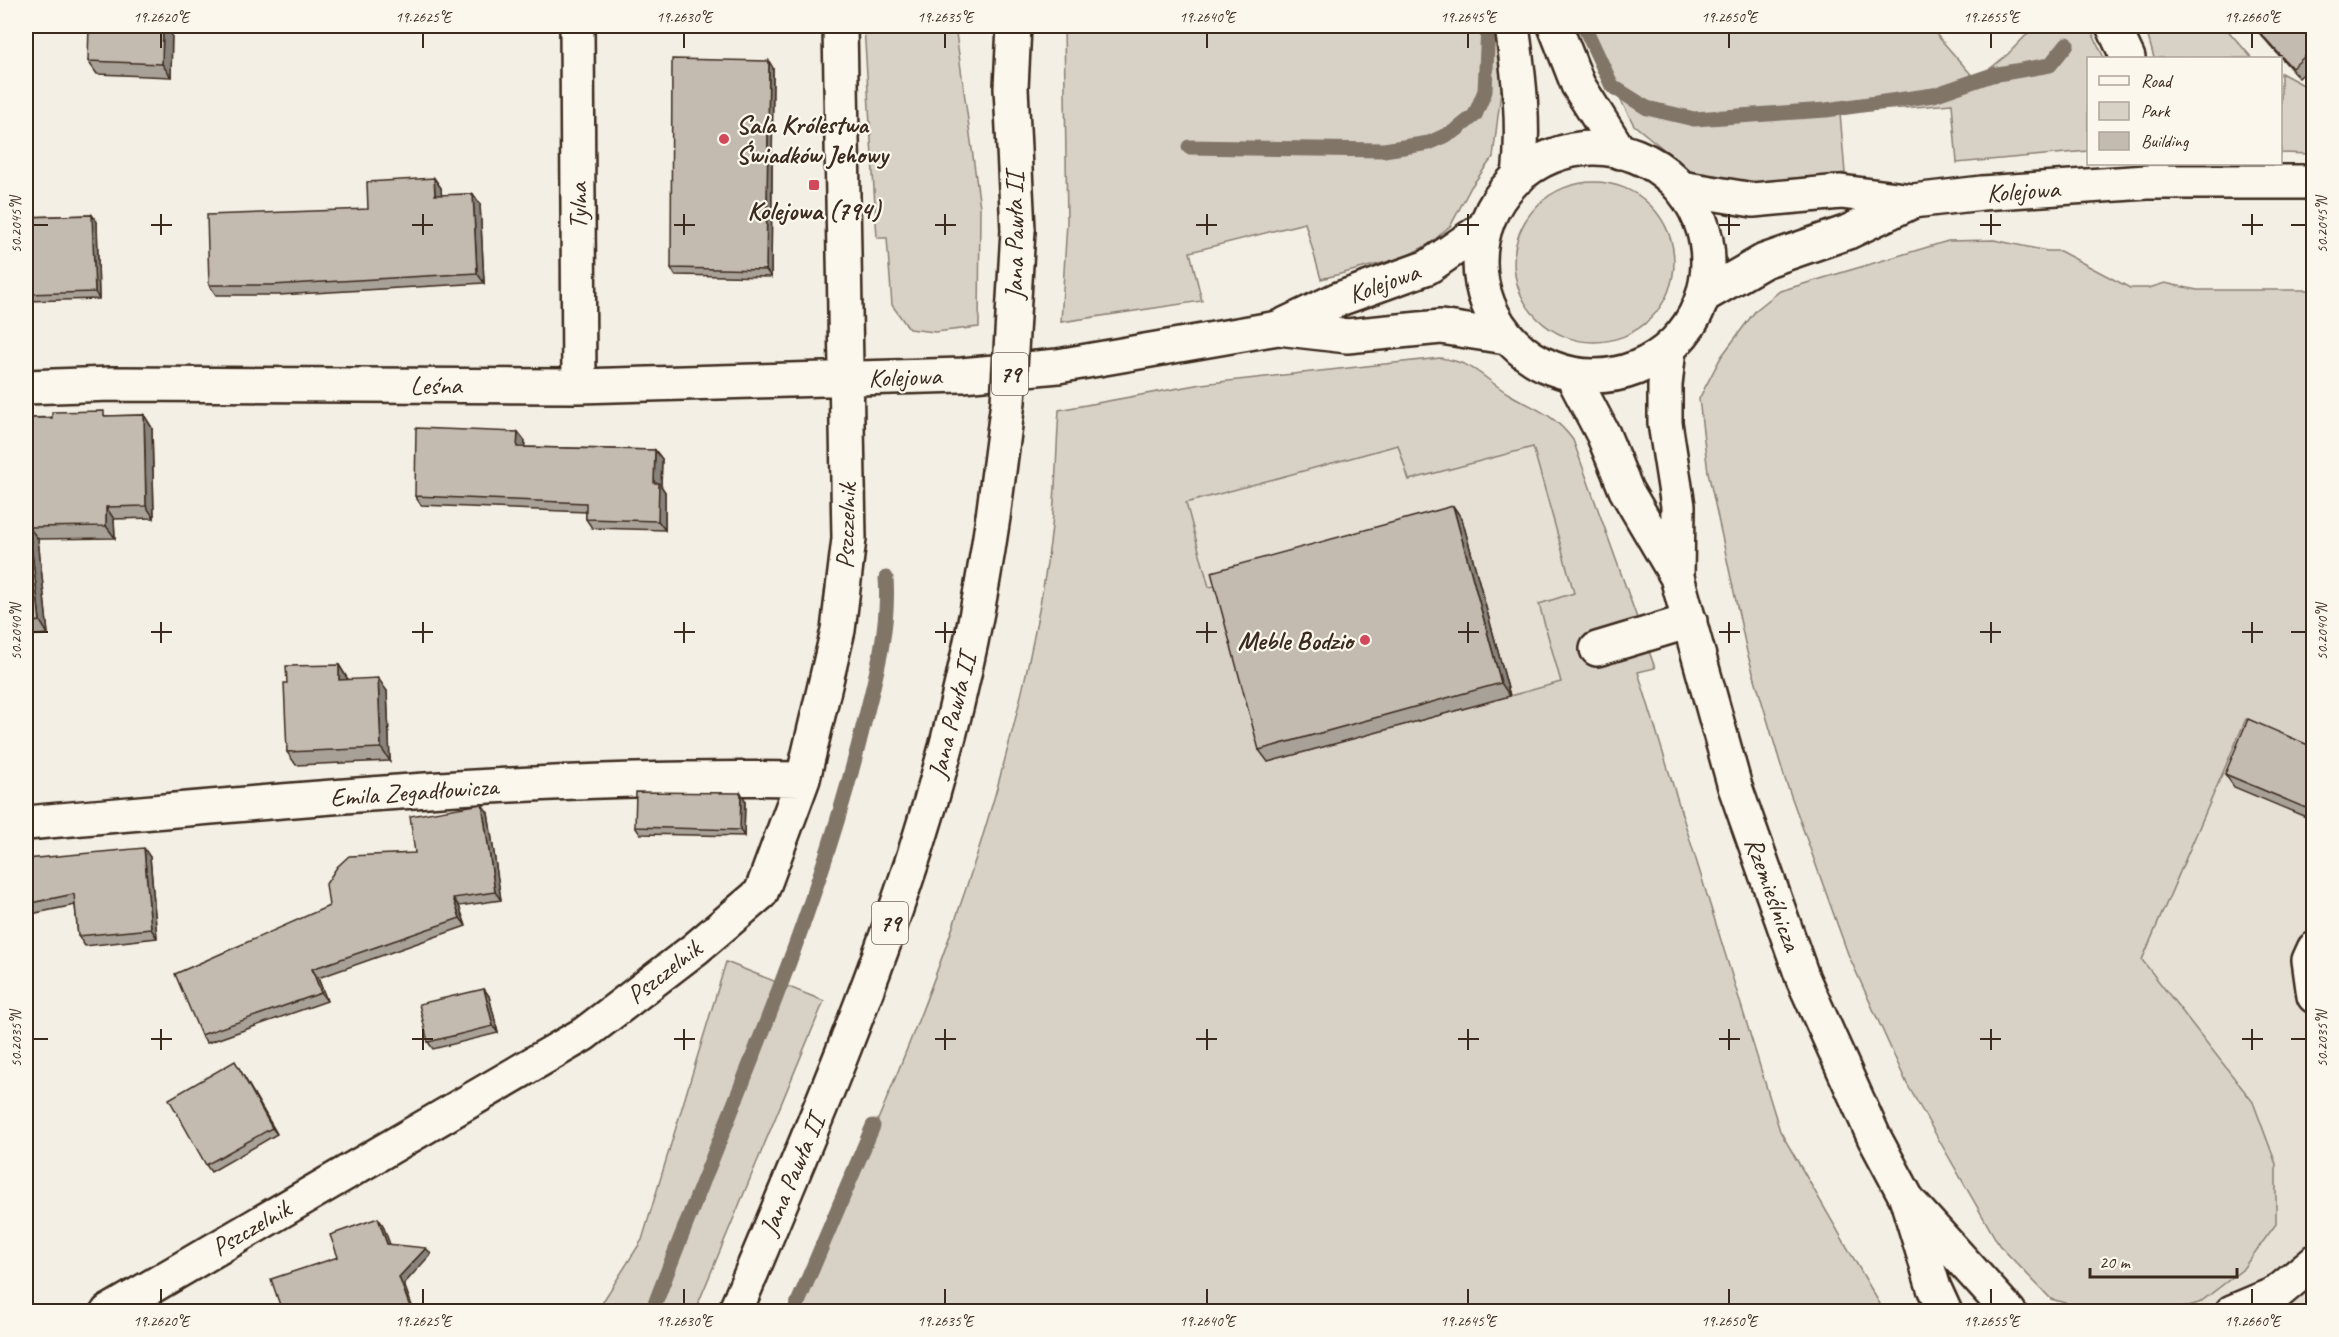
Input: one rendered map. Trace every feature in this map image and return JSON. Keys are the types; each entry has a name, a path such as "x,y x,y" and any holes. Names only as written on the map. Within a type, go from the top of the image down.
{"street":[{"name":"Tylna","path":"577,26 579,386"},
{"name":"Kolejowa","path":"840,26 846,261 846,379 962,375 1058,366 1278,328 1339,299 1428,267 1484,228"},
{"name":"Jana Pawła II","path":"995,26 1011,88"},
{"name":"Jana Pawła II","path":"735,1311 842,1055 918,844 965,669 993,517 1008,402 1018,230 1011,88 1014,26"},
{"path":"1512,26 1522,99 1524,139 1519,177"},
{"path":"1555,26 1578,85 1620,152"},
{"path":"2113,26 2128,57"},
{"path":"1602,147 1620,152 1638,156 1670,175 1694,204 1707,239 1709,276 1699,312 1678,343 1648,365 1611,376 1572,375 1536,362 1506,337 1486,304 1479,266 1484,228 1502,194 1530,167 1565,151 1602,147"},
{"name":"Kolejowa","path":"1681,188 1753,200 1841,192 1913,201 2146,173 2313,183"},
{"name":"Kolejowa","path":"1703,297 1764,261 1848,232 1913,201"},
{"name":"Kolejowa","path":"1278,328 1347,336 1441,327 1506,337"},
{"name":"Rzemieślnicza","path":"1669,349 1665,385 1665,423 1678,506 1677,577"},
{"name":"Rzemieślnicza","path":"1572,375 1603,434 1626,490 1677,577 1735,787 1803,979 1874,1137 1906,1197 1934,1288 1945,1311"},
{"name":"Leśna","path":"26,387 111,384 579,386 846,379"},
{"name":"Pszczelnik","path":"108,1311 593,1027 694,949 761,893 803,779 838,630 849,539 846,379"},
{"path":"1597,649 1690,621"},
{"name":"Emila Zegadłowicza","path":"26,823 377,793 573,781 803,779"},
{"path":"2313,949 2308,960 2313,996"},
{"name":"Rzemieślnicza","path":"1906,1197 2009,1311"},
{"path":"2232,1311 2273,1302 2313,1262"}],"shaded area":[{"path":"1550,424 1638,672 1110,822 1183,452"},
{"path":"2313,576 2313,1311 2206,1311 2199,1303 2242,1270 2142,960 2246,718"}],"green space":[{"path":"864,26 955,26 980,207 979,327 935,332 909,329 892,305 887,238 877,238"},
{"path":"1064,26 1495,26 1502,83 1493,157 1471,187 1451,225 1431,243 1405,257 1321,279 1305,223 1190,252 1202,301 1061,322 1067,222"},
{"path":"1584,26 1929,26 1976,80 2008,54 2035,26 2089,26 2104,57 2087,57 2087,151 1957,163 1952,104 1840,113 1845,173 1748,186 1694,174 1634,125 1599,60"},
{"path":"2145,26 2224,26 2251,57 2154,57"},
{"path":"2282,74 2313,90 2313,154 2282,153"},
{"path":"1594,182 1625,188 1650,206 1668,231 1674,262 1668,293 1650,318 1625,336 1594,342 1563,336 1538,318 1520,293 1514,262 1520,231 1538,206 1563,188"},
{"path":"1994,240 2047,251 2060,251 2130,288 2149,288 2165,283 2197,290 2313,290 2313,748 2246,719 2142,960 2253,1102 2276,1164 2276,1224 2242,1270 2199,1303 2170,1311 2097,1312 2051,1299 1999,1245 1907,1084 1848,954 1785,779 1747,652 1708,472 1699,399 1721,357 1756,310 1780,291 1948,241"},
{"path":"1440,358 1470,367 1499,388 1551,418 1573,440 1655,668 1638,672 1780,1131 1884,1311 793,1312 835,1220 914,1032 950,936 982,839 1010,742 1033,643 1052,526 1059,410 1201,384","holes":["1398,445 1409,480 1533,447 1574,593 1539,604 1561,682 1268,762 1220,585 1209,587 1186,503"]},
{"path":"726,962 824,1001 695,1311 597,1311 642,1240"}],"building":[{"path":"89,26 163,26 162,64 88,61"},
{"path":"2254,26 2313,26 2313,49 2292,68"},
{"name":"Sala Królestwa Świadków Jehowy","path":"672,59 769,61 766,270 671,268"},
{"path":"434,178 435,195 473,194 477,273 272,285 209,285 207,215 368,209 367,182"},
{"path":"92,215 95,292 26,294 26,217"},
{"path":"104,411 104,416 144,415 146,506 106,507 106,526 29,527 40,621 26,623 26,418 52,418 52,412"},
{"path":"416,428 518,432 517,447 655,450 654,483 659,483 658,521 586,519 586,503 415,496"},
{"name":"Meble Bodzio","path":"1453,506 1501,683 1259,750 1211,572"},
{"path":"339,665 339,680 378,678 381,748 287,752 284,683 287,683 286,666"},
{"path":"2248,719 2313,747 2313,811 2225,774"},
{"path":"636,792 741,793 740,830 635,827"},
{"path":"482,804 495,892 453,898 460,918 312,969 321,993 201,1035 175,974 329,906 326,884 337,867 349,856 415,853 410,816"},
{"path":"144,848 151,929 78,936 74,894 26,904 26,859"},
{"path":"484,989 493,1026 428,1042 419,1004"},
{"path":"235,1061 272,1128 206,1165 169,1099"},
{"path":"378,1218 387,1244 426,1248 399,1277 411,1310 282,1311 271,1279 338,1257 330,1235"},
{"path":"185,1306 187,1311 172,1311"}],"waterway":[{"path":"1189,147 1384,150 1429,143 1455,131 1475,115 1485,91 1488,26"},
{"path":"1584,26 1612,86 1647,108 1694,119 1826,110 1934,95 1992,75 2050,65 2067,44"},
{"path":"652,1312 790,959 839,816 879,661 887,599 886,578"},
{"path":"794,1312 873,1126"}],"place":[{"name":"Sala Królestwa Świadków Jehowy","path":"724,139"},
{"name":"Kolejowa (794)","path":"814,185"},
{"name":"Meble Bodzio","path":"1365,640"}]}
